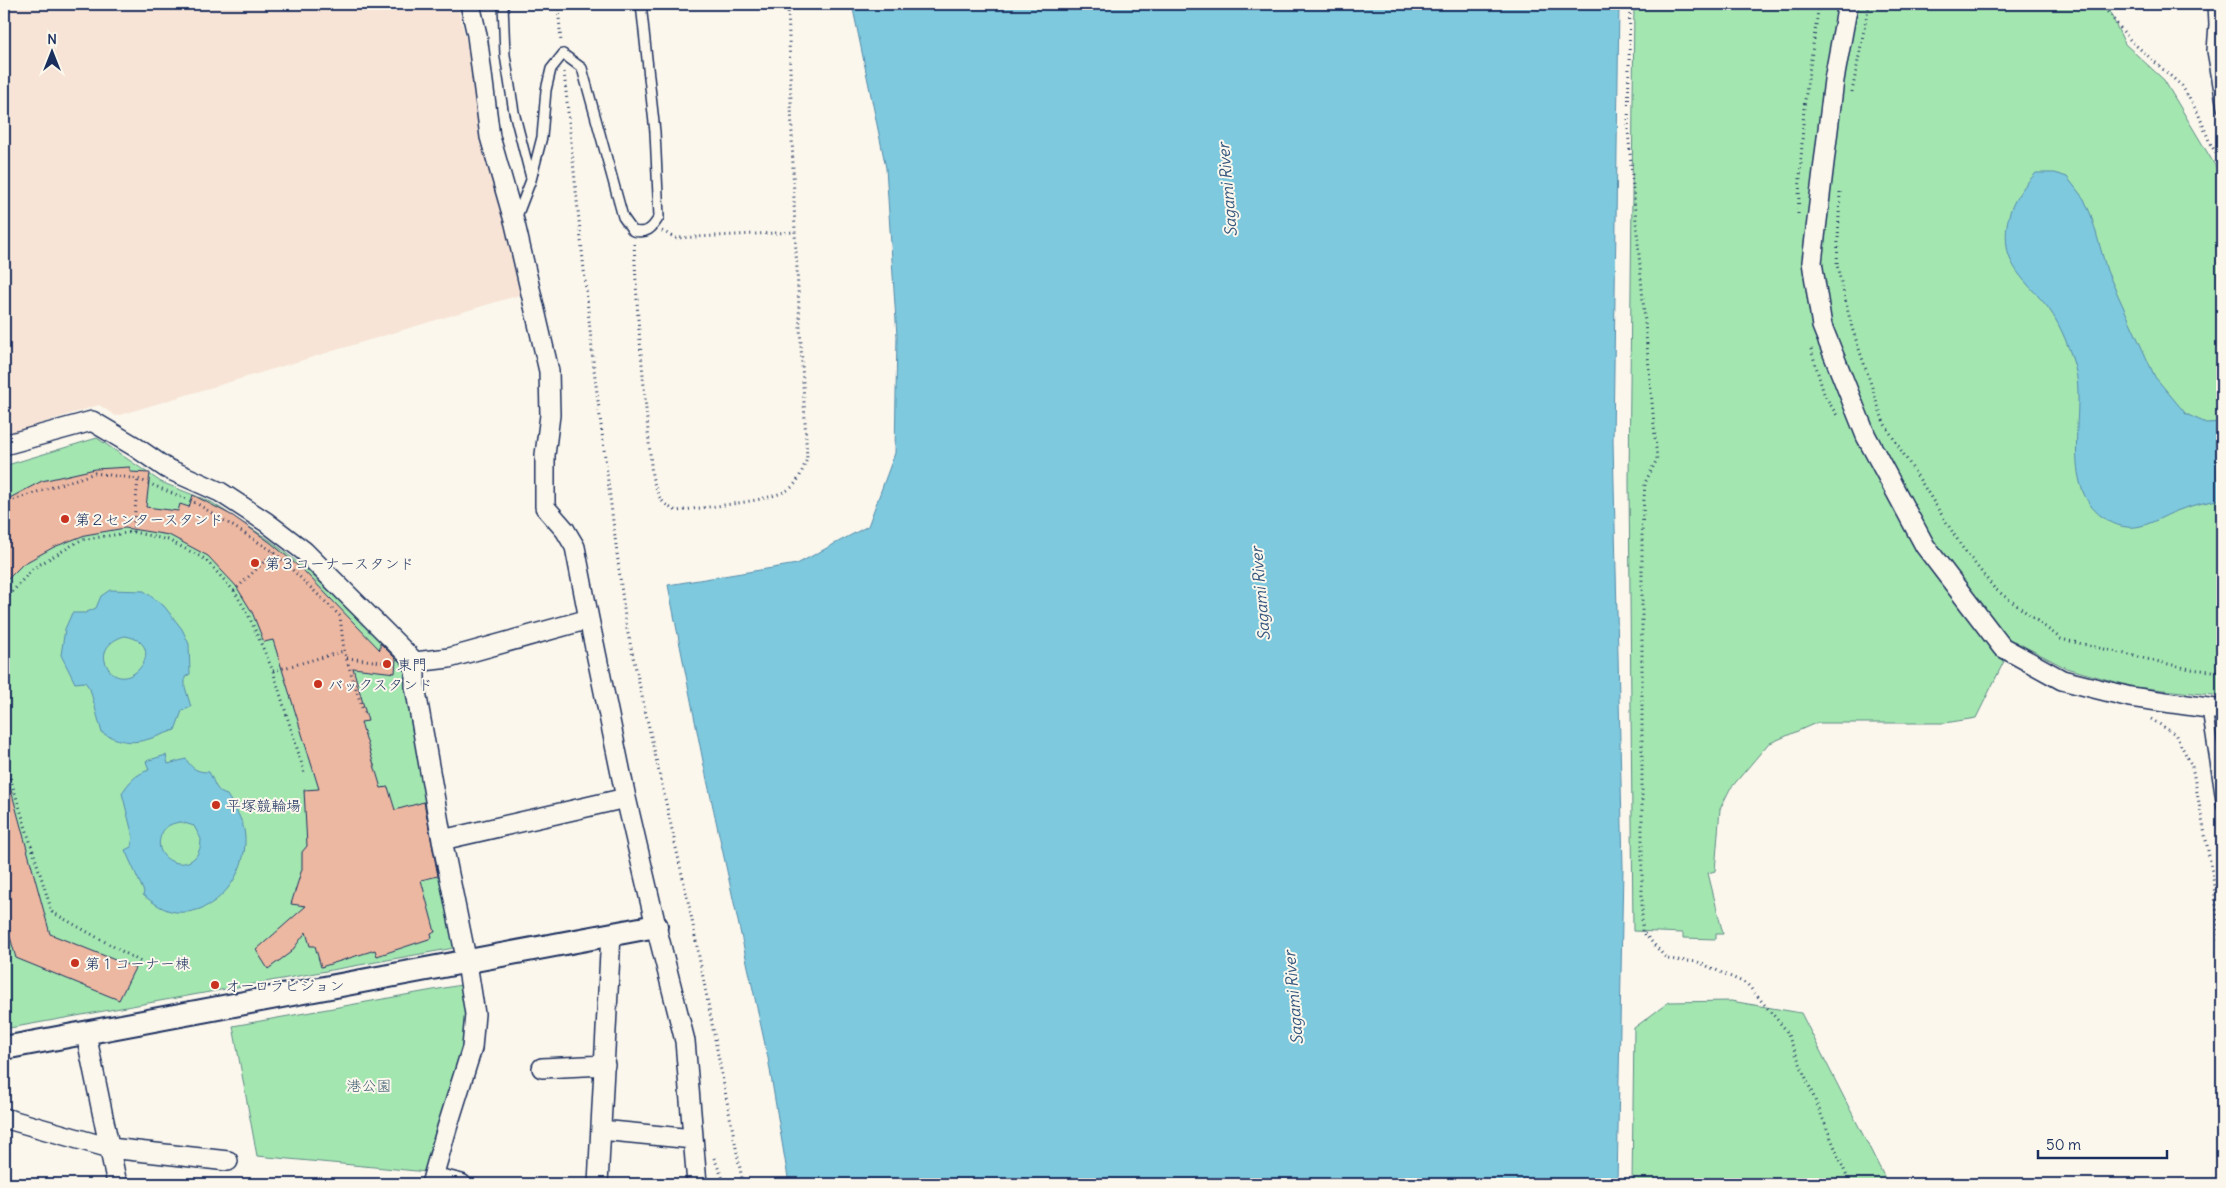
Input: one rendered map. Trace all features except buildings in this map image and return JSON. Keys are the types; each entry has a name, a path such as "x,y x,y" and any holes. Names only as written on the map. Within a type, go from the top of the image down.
{"street":[{"path":"470,4 477,35 490,137 515,224 549,371 550,415 545,456 545,507 565,530 575,547 626,798 685,1041 697,1184"},
{"path":"1848,4 1834,80 1812,262 1822,326 1866,436 1925,546 2002,647 2062,680 2130,696 2214,709"},
{"path":"4,445 92,421 166,468 220,492 266,522 304,551 407,663 415,686 475,1014 472,1048 432,1180 461,1184"},
{"path":"407,663 449,658 589,619"},
{"path":"442,840 626,798"},
{"path":"4,1048 467,963 656,926"},
{"path":"598,1184 611,934"},
{"path":"86,1034 117,1184"},
{"path":"542,1068 604,1065"},
{"path":"4,1118 110,1148 228,1161"},
{"path":"602,1130 693,1139"}],"lane":[{"path":"503,4 505,55 514,112 531,180"},
{"path":"515,224 531,180 542,137 546,90 551,69 563,54 582,68 623,217 633,231 643,233 655,225 659,217 655,132 641,4"},
{"path":"2213,4 2212,51 2222,108"},
{"path":"2214,709 2222,808"}],"path":[{"path":"558,4 594,369 626,625 690,910 743,1184"},
{"path":"633,231 638,319 652,476 658,494 666,507 677,511 750,501 783,493 793,486 807,459 795,232 788,4"},
{"path":"1630,4 1628,130 1657,459 1645,483 1642,529 1642,931 1667,959 1698,962 1747,984 1786,1030 1850,1184"},
{"path":"1798,222 1804,107 1819,4"},
{"path":"1850,100 1869,4"},
{"path":"2101,4 2131,41 2182,86 2198,113 2210,143 2222,163"},
{"path":"1841,186 1837,265 1852,328 1884,423 1962,547 1994,588 2061,638 2190,668 2222,672"},
{"path":"655,225 666,234 676,238 795,232"},
{"path":"1809,340 1824,394 1842,424"},
{"path":"4,503 95,473 138,480 196,503 274,552 340,616 344,650 364,714"},
{"path":"133,532 138,480"},
{"path":"4,610 8,597 32,569 81,540 133,532 168,540 205,559 234,590 248,614 273,671 305,774"},
{"path":"234,590 274,552"},
{"path":"273,671 344,650"},
{"path":"347,658 407,663"},
{"path":"2147,716 2175,734 2192,766 2213,877 2222,961"},
{"path":"4,749 10,777 52,912 140,962"},
{"path":"4,779 10,777"}],"shaded area":[{"path":"4,4 457,4 473,68 479,132 523,294 116,416 99,405 4,435"}],"green space":[{"path":"1634,4 2106,4 2125,44 2164,80 2222,177 2222,696 2134,687 2066,668 2014,641 1976,718 1945,723 1816,723 1768,744 1730,789 1720,809 1715,871 1708,873 1723,934 1716,934 1716,939 1683,938 1683,933 1633,931 1629,481"},
{"name":"平塚競輪場","path":"97,438 161,482 211,502 271,541 307,570 403,662 454,948 4,1029 4,466"},
{"name":"港公園","path":"461,985 466,1018 465,1050 427,1172 257,1156 233,1026"},
{"path":"1731,1001 1801,1013 1888,1184 1632,1184 1634,1028 1669,1002"},
{"path":"2222,1178 2222,1184 2076,1184"}],"water":[{"name":"Sagami River","path":"852,4 1619,4 1613,441 1623,868 1617,1184 789,1184 768,1058 704,766 668,585 797,564 868,526 895,453 897,336 886,168"},
{"path":"2036,173 2055,173 2067,177 2084,199 2091,215 2107,271 2155,377 2186,414 2206,423 2222,422 2222,499 2187,507 2137,527 2118,525 2107,520 2092,507 2083,491 2078,472 2076,452 2078,390 2076,372 2071,356 2061,331 2049,309 2018,273 2009,256 2007,247 2007,225 2012,207 2022,189"},
{"path":"110,590 144,591 164,606 182,629 189,644 190,674 185,677 185,687 191,707 182,711 175,730 147,740 131,742 122,741 102,733 90,689 85,682 75,683 61,655 65,629 72,613 85,613 96,608 101,596","holes":["125,636 139,641 145,649 145,659 140,668 132,674 123,677 114,674 106,664 105,654 108,646 120,637"]},
{"path":"166,755 168,764 186,759 195,769 209,772 220,792 227,795 241,820 245,837 241,865 227,890 216,900 204,907 191,911 176,912 163,908 143,895 144,892 125,850 131,847 133,837 122,793 133,779 149,770 146,761","holes":["181,822 194,826 201,839 199,851 193,859 185,863 176,863 168,859 162,853 159,844 164,830 170,825"]}],"place":[{"name":"第２センタースタンド","path":"65,519"},
{"name":"第３コーナースタンド","path":"255,563"},
{"name":"東門","path":"387,664"},
{"name":"バックスタンド","path":"318,684"},
{"name":"平塚競輪場","path":"216,805"},
{"name":"第１コーナー棟","path":"75,963"},
{"name":"オーロラビジョン","path":"215,985"}]}
